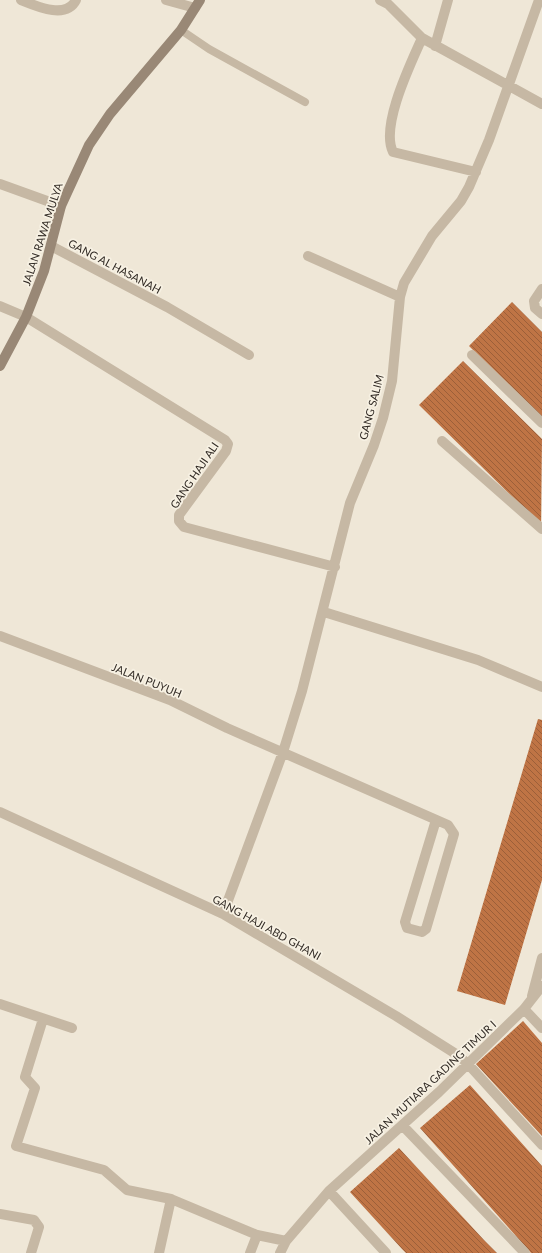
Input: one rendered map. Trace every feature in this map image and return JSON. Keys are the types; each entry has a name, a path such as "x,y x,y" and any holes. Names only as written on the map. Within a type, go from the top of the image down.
{"main road":[{"name":"JALAN RAWA MULYA","path":"0,366 26,317 51,246 61,206 71,183 98,131 181,30 197,4"}],"street":[{"path":"21,0 45,9 61,10 75,3 76,0"},
{"path":"166,0 197,4"},
{"path":"380,0 388,4 422,38 542,104"},
{"path":"435,46 448,0"},
{"name":"GANG SALIM","path":"223,914 283,752 324,612 350,503 374,445 392,381 400,297 404,283 415,262 432,236 461,201 476,172 540,0"},
{"path":"422,38 402,84 392,117 390,146 392,152 476,172"},
{"path":"0,184 61,206"},
{"name":"GANG AL HASANAH","path":"51,246 167,306 249,355"},
{"path":"308,256 400,297"},
{"path":"542,289 534,301 535,308 542,314"},
{"path":"0,306 26,317"},
{"name":"GANG HAJI ALI","path":"26,317 225,440 228,444 226,451 180,514 179,521 184,527 335,567"},
{"path":"472,355 542,423"},
{"path":"442,441 542,529"},
{"path":"324,612 478,660 542,687"},
{"name":"JALAN PUYUH","path":"0,636 170,700 227,728 448,825 454,834 426,929 422,932 407,928 406,922 436,820"},
{"name":"GANG HAJI ABD GHANI","path":"0,812 223,914 396,1016 456,1054 467,1063 542,1145"},
{"path":"531,1000 542,958"},
{"name":"JALAN MUTIARA GADING TIMUR I","path":"280,1253 286,1241 329,1191 403,1126 524,1009 542,986"},
{"path":"0,1004 72,1028"},
{"path":"524,1009 542,1028"},
{"path":"43,1019 25,1077 35,1088 16,1146 104,1170 127,1190 171,1198 258,1235 286,1241"},
{"path":"403,1126 525,1253"},
{"path":"329,1191 386,1253"},
{"path":"159,1253 171,1198"},
{"path":"0,1214 34,1220 39,1228 31,1253"},
{"path":"250,1253 258,1235"}],"lane":[{"path":"181,30 209,49 305,102"}],"building":[{"path":"512,302 542,332 542,418 469,346"},
{"path":"463,361 542,439 541,525 419,405"},
{"path":"538,719 542,720 542,880 505,1005 457,991"},
{"path":"523,1021 542,1043 542,1136 476,1064"},
{"path":"470,1085 542,1166 542,1253 531,1253 420,1128"},
{"path":"399,1148 497,1253 406,1253 402,1249 350,1192"}]}
